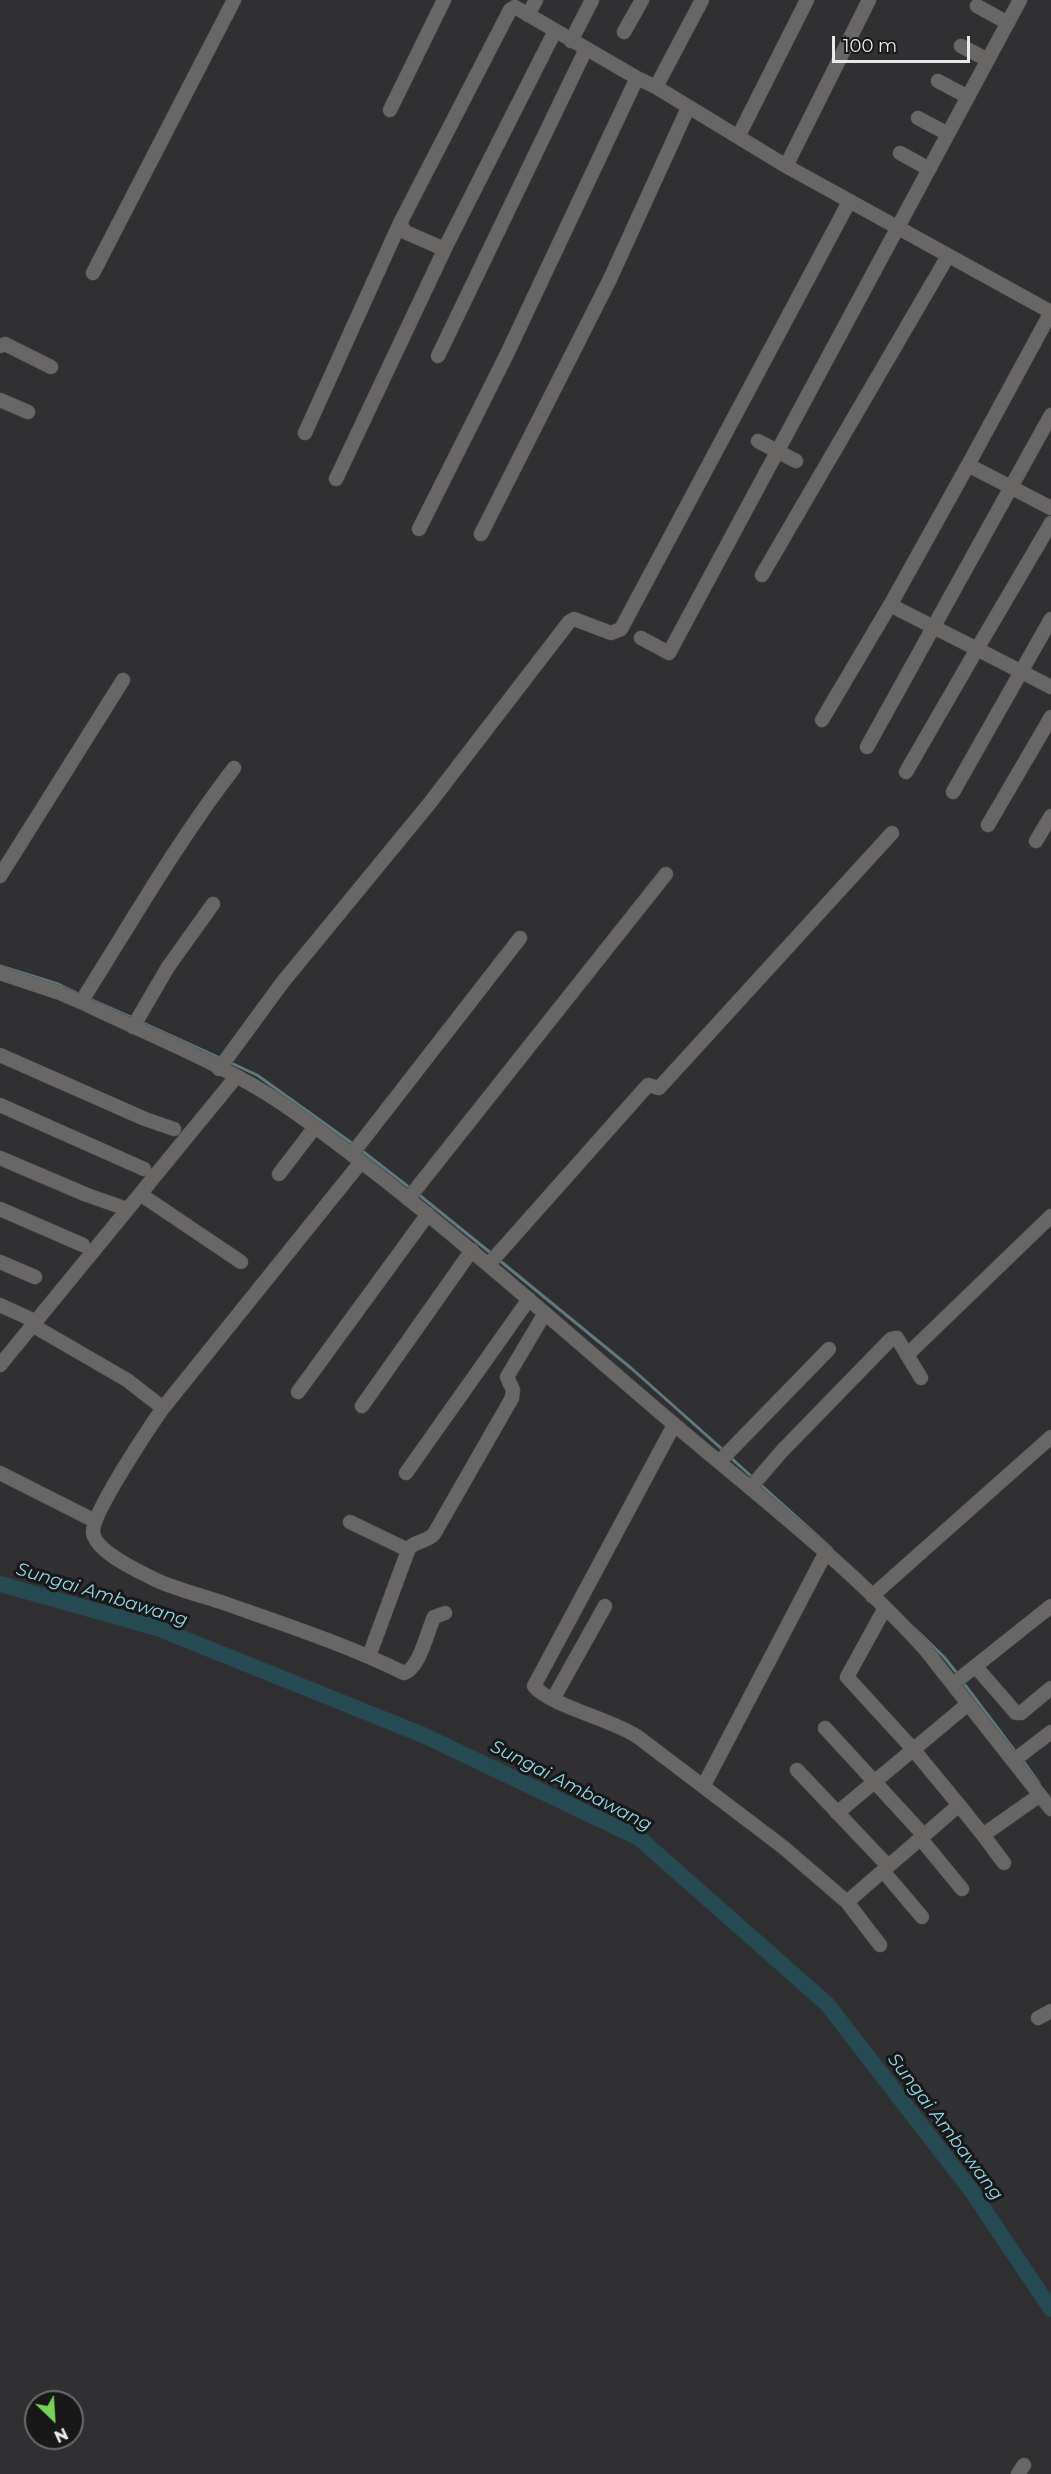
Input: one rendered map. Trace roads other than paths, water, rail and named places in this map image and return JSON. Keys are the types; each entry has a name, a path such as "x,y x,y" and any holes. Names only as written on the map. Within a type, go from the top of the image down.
{"street":[{"path":"93,273 234,0"},
{"path":"390,110 444,0"},
{"path":"528,15 536,0"},
{"path":"571,40 591,0"},
{"path":"624,32 642,0"},
{"path":"656,87 702,0"},
{"path":"738,137 807,0"},
{"path":"786,166 869,0"},
{"path":"641,638 669,652 1020,0"},
{"path":"306,433 400,223 510,6 528,15 656,87 849,202 1051,312 890,604 822,720"},
{"path":"977,6 1008,23"},
{"path":"336,479 444,249 555,31"},
{"path":"961,45 988,60"},
{"path":"438,356 586,49"},
{"path":"419,529 506,356 637,78"},
{"path":"938,81 968,97"},
{"path":"481,534 610,279 688,108"},
{"path":"918,118 948,134"},
{"path":"900,153 929,169"},
{"path":"219,1069 282,983 429,804 569,622 574,619 611,633 621,629 849,202"},
{"path":"400,223 405,232 444,249"},
{"path":"762,574 948,256"},
{"path":"0,346 5,344 51,367"},
{"path":"0,400 28,412"},
{"path":"867,747 1051,415"},
{"path":"758,441 796,461"},
{"path":"968,465 1051,508"},
{"path":"906,772 1051,523"},
{"path":"890,604 1051,687"},
{"path":"953,792 1051,619"},
{"path":"0,876 123,680"},
{"path":"988,825 1051,717"},
{"path":"81,1002 148,891 202,810 234,768"},
{"path":"1036,841 1051,816"},
{"path":"489,1264 648,1085 659,1088 892,833"},
{"path":"408,1198 666,874"},
{"path":"133,1027 168,966 213,904"},
{"path":"445,1613 434,1617 419,1656 409,1672 404,1673 369,1656 156,1580 102,1549 94,1536 95,1521 134,1452 163,1408 356,1158 520,938"},
{"path":"0,974 52,990 81,1002 236,1077 315,1127 408,1198 489,1264 674,1425 751,1487 826,1552 885,1608 925,1649 1051,1809"},
{"path":"0,1055 145,1119 174,1129"},
{"path":"0,1365 236,1077"},
{"path":"0,1105 144,1169"},
{"path":"279,1174 315,1127"},
{"path":"0,1158 87,1195 127,1209"},
{"path":"140,1194 241,1262"},
{"path":"0,1209 83,1245"},
{"path":"298,1392 428,1214"},
{"path":"907,1355 1051,1216"},
{"path":"362,1406 472,1250"},
{"path":"0,1262 35,1277"},
{"path":"406,1473 529,1299"},
{"path":"0,1305 127,1380 163,1408"},
{"path":"369,1656 408,1550 414,1543 430,1538 434,1534 512,1398 513,1390 507,1377 545,1313"},
{"path":"751,1487 782,1451 891,1339 897,1338 921,1378"},
{"path":"719,1462 829,1349"},
{"path":"674,1425 534,1686 553,1700 625,1728 704,1785 783,1847 843,1899 880,1945"},
{"path":"872,1596 1051,1437"},
{"path":"0,1473 95,1521"},
{"path":"350,1522 408,1550"},
{"path":"704,1785 826,1552"},
{"path":"553,1700 605,1605"},
{"path":"953,1684 1051,1606"},
{"path":"885,1608 847,1677 912,1748 1004,1863"},
{"path":"976,1667 1016,1713 1021,1713 1051,1688"},
{"path":"837,1813 912,1748 968,1704"},
{"path":"825,1728 875,1781 962,1889"},
{"path":"1013,1761 1051,1732"},
{"path":"796,1770 837,1813 922,1917"},
{"path":"983,1835 1040,1795"},
{"path":"843,1899 885,1869 919,1834 958,1805"},
{"path":"1038,2018 1051,2011"}],"waterway":[{"path":"0,966 58,984 81,995"},
{"path":"90,999 133,1018"},
{"path":"141,1022 220,1058"},
{"path":"229,1062 257,1075 353,1144"},
{"path":"361,1150 410,1188"},
{"path":"418,1194 492,1254"},
{"path":"499,1260 631,1368 723,1450"},
{"path":"730,1457 751,1476"},
{"path":"762,1486 831,1548"},
{"name":"Sungai Ambawang","path":"0,1584 157,1628 423,1735 639,1838 827,2004 971,2190 1051,2309"},
{"path":"914,1628 956,1672"},
{"path":"965,1685 1014,1750"},
{"path":"1024,1762 1039,1783"}]}
